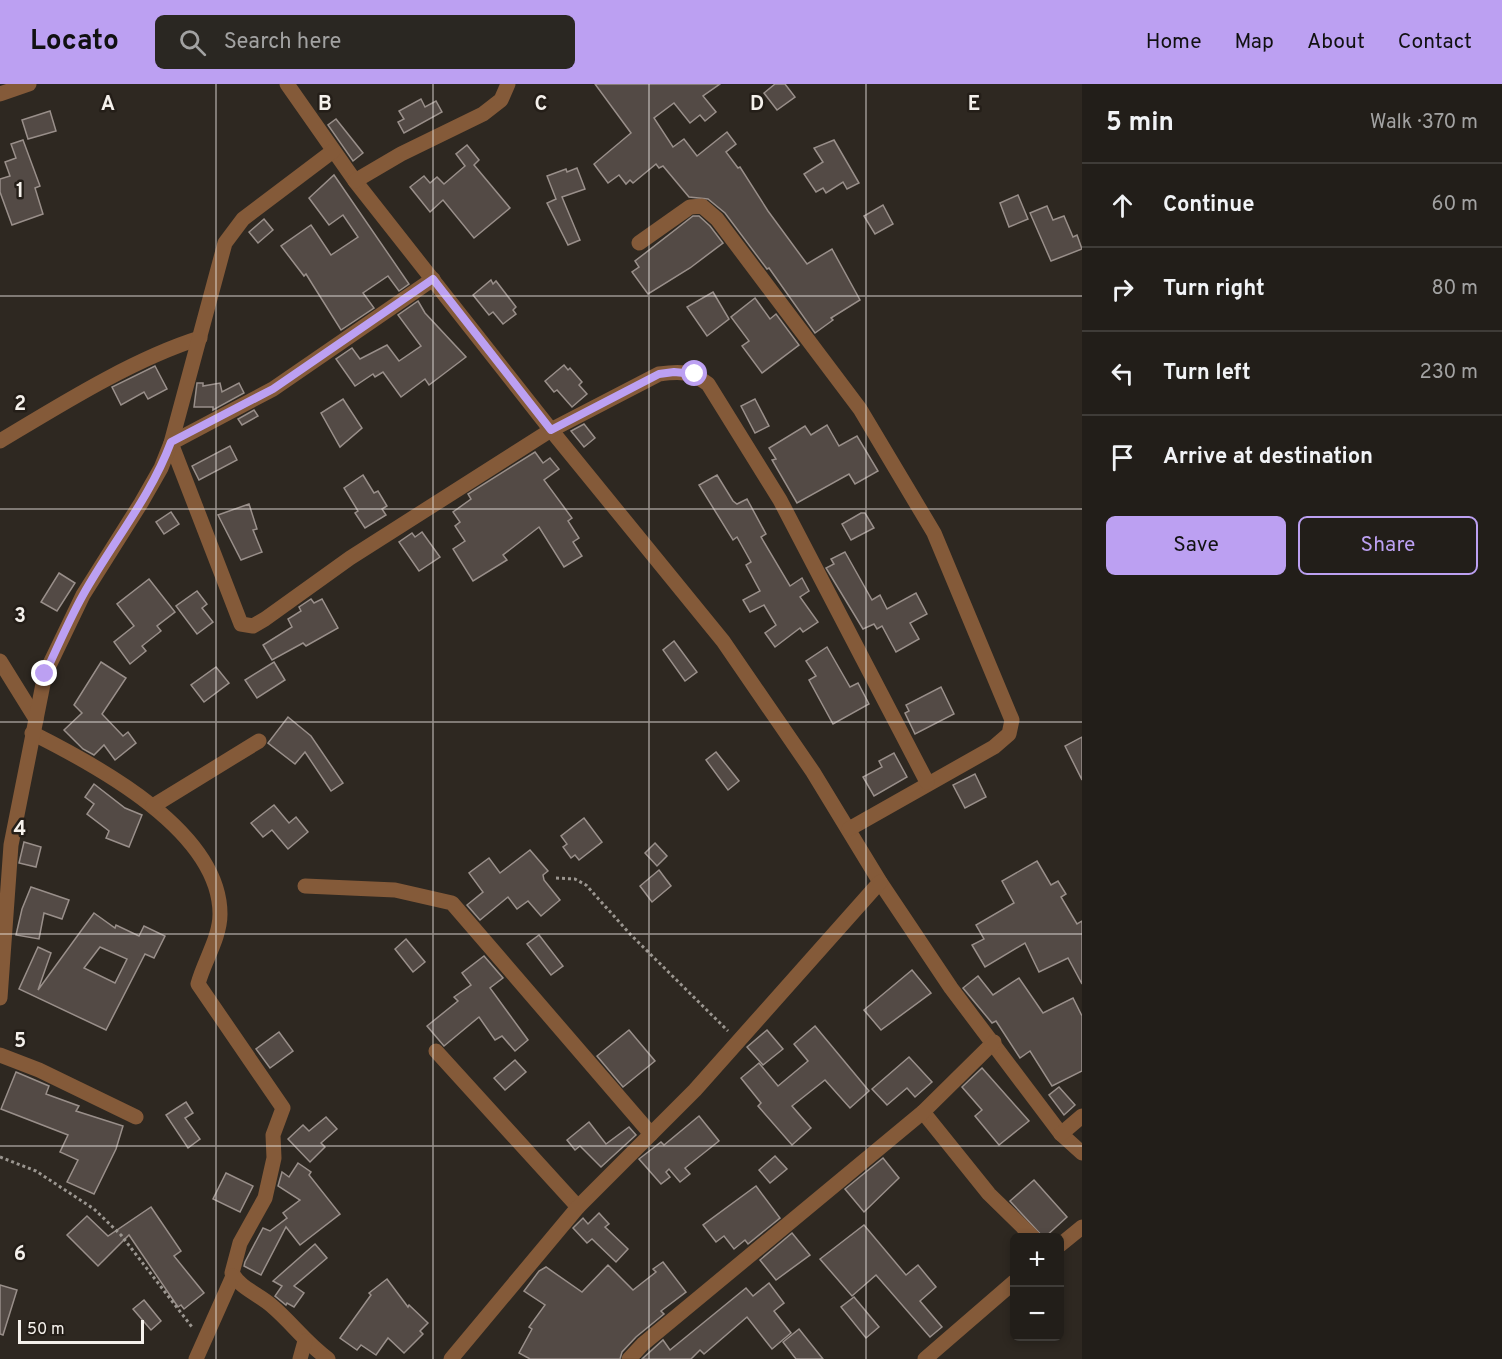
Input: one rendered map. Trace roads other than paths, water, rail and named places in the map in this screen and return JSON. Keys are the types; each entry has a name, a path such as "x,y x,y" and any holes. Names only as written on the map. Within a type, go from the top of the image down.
{"street":[{"path":"0,94 29,84"},
{"path":"287,84 355,181 551,430 723,641 813,772 880,882 951,988 994,1042 1061,1134 1082,1153"},
{"path":"355,181 401,154 483,114 501,100 507,84"},
{"path":"0,998 11,845 45,674 83,595 161,468 171,442 225,243 243,219 333,151"},
{"path":"639,243 690,207 702,206 710,212 860,409 934,533 1012,720 1009,734 994,747 927,782 849,829"},
{"path":"171,442 273,389 433,279"},
{"path":"0,441 144,362 200,338"},
{"path":"171,442 228,595 241,624 253,626 350,558 551,430 659,374 674,372 695,374 708,384 780,500 927,782"},
{"path":"0,660 34,726 96,765 153,806 192,847 208,872 219,900 220,922 198,984 283,1108 273,1135 274,1158 265,1198 240,1243 232,1264 233,1276 196,1359"},
{"path":"153,806 259,741"},
{"path":"451,1359 578,1207 651,1134 738,1041 880,882"},
{"path":"305,885 395,890 452,903 651,1134"},
{"path":"629,1359 644,1344 922,1113 994,1042"},
{"path":"436,1051 578,1207"},
{"path":"0,1055 39,1070 136,1117"},
{"path":"922,1113 989,1194 1030,1233"},
{"path":"1061,1134 1082,1116"},
{"path":"1064,1241 1082,1227"},
{"path":"233,1276 272,1306 305,1341 328,1359"},
{"path":"925,1359 1010,1285"},
{"path":"300,1359 305,1341"}]}
